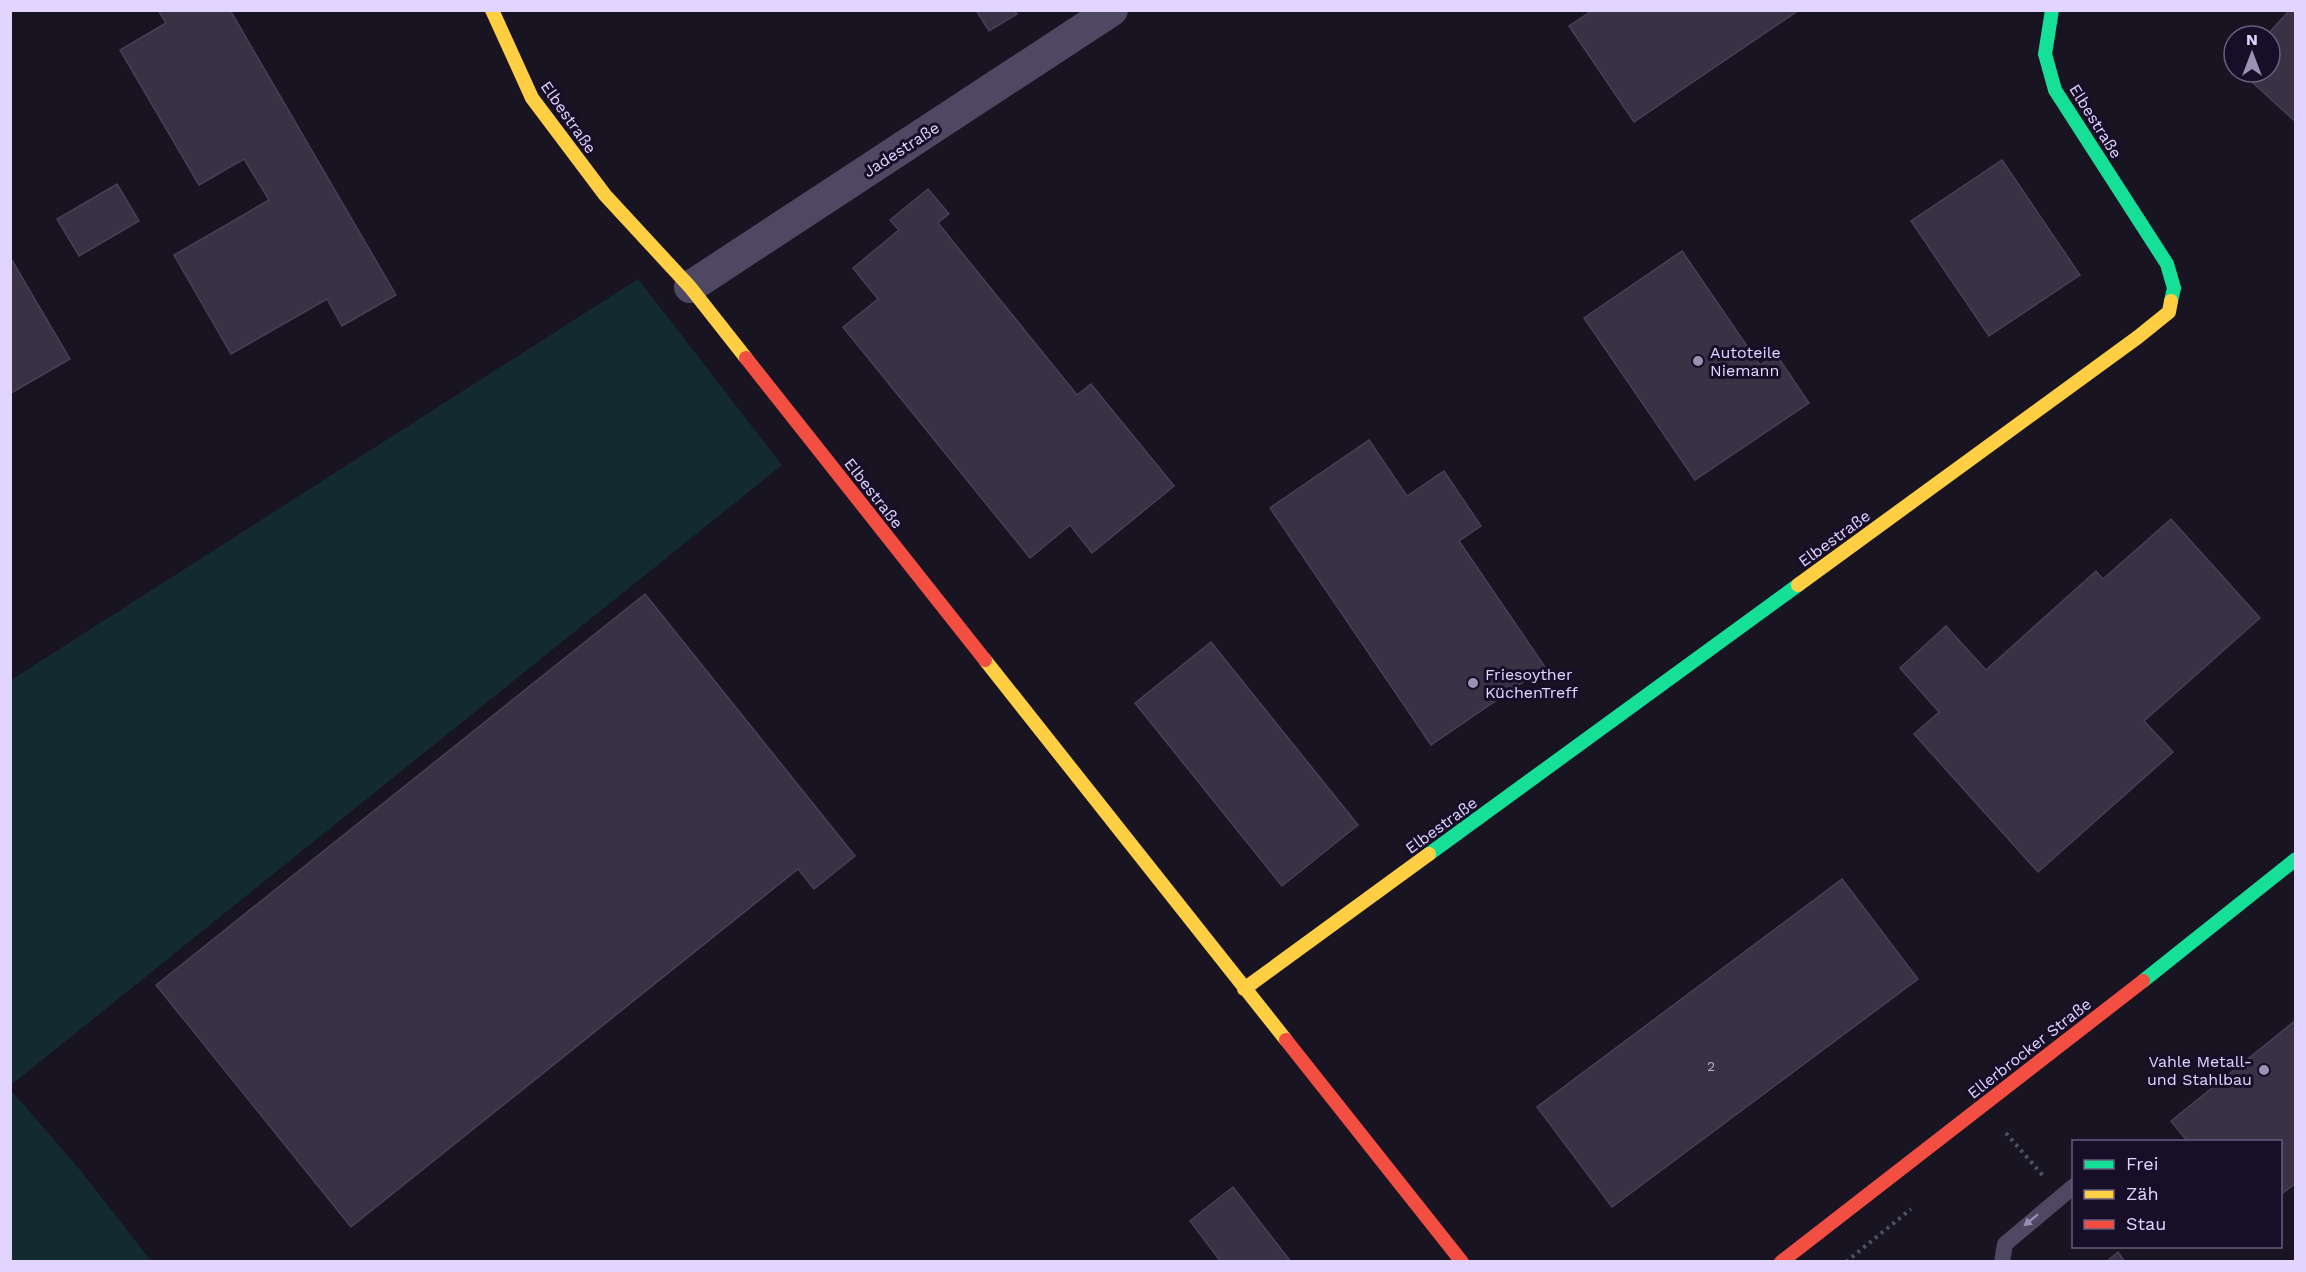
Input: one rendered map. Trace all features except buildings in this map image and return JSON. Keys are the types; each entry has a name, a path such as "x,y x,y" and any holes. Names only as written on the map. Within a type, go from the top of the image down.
{"street":[{"name":"Elbestraße","path":"492,10 532,98 605,195 690,287 1462,1262"},
{"name":"Jadestraße","path":"690,287 1112,10"},
{"name":"Elbestraße","path":"1245,989 2129,344 2169,312 2174,288 2167,264 2055,90 2045,54 2052,10"},
{"name":"Ellerbrocker Straße","path":"1781,1262 2218,922 2295,859"}],"lane":[{"path":"2002,1262 2005,1244 2067,1191"}],"path":[{"path":"2006,1133 2067,1191"}],"green space":[{"path":"638,279 782,465 11,1085 11,680"},
{"path":"10,1089 80,1170 151,1261 11,1261"}],"traffic: fast":[{"path":"2052,10 2045,54 2055,90 2167,264 2174,288 2171,301"},
{"path":"1429,854 1798,585"},
{"path":"2143,981 2296,859"}],"traffic: slow":[{"path":"492,10 532,98 605,195 690,287 746,358"},
{"path":"1798,585 2138,337 2169,312 2171,301"},
{"path":"985,660 1286,1040"},
{"path":"1244,989 1429,854"}],"traffic: jam":[{"path":"746,358 985,660"},
{"path":"1781,1262 2143,981"},
{"path":"1286,1040 1462,1262"}],"place":[{"name":"Autoteile Niemann","path":"1698,361"},
{"name":"Friesoyther KüchenTreff","path":"1473,683"},
{"name":"Vahle Metall- und Stahlbau","path":"2264,1070"}]}
